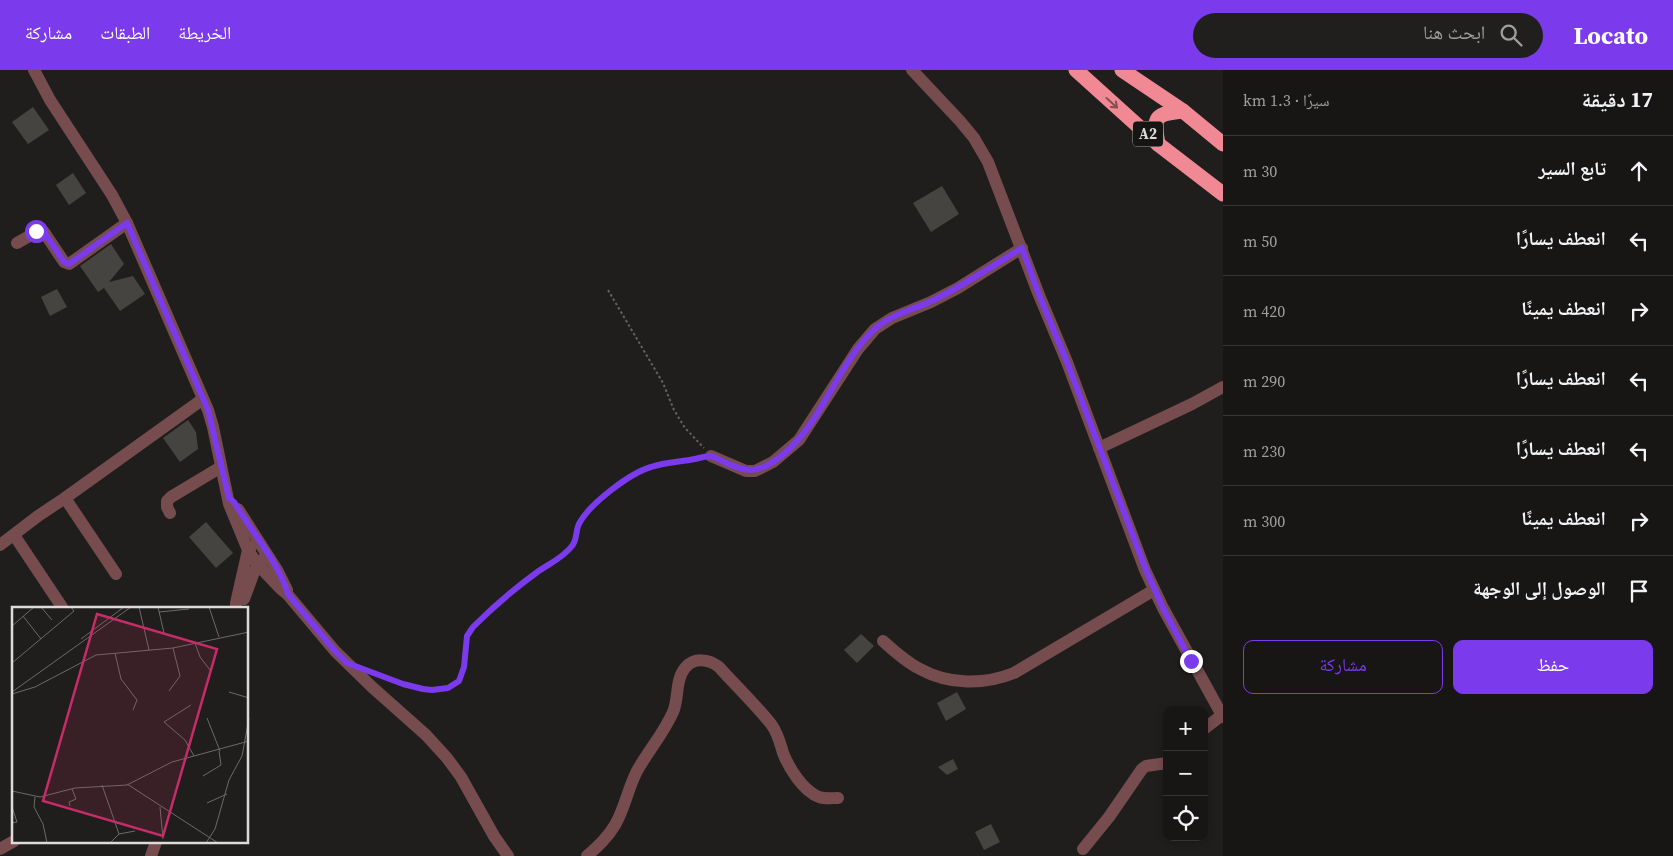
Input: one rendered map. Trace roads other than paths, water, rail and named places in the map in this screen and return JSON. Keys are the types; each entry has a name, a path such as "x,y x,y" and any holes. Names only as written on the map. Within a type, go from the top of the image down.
{"highway":[{"name":"A2","path":"1076,70 1158,144 1219,187"},
{"name":"A2","path":"1122,70 1183,111 1223,144"},
{"name":"A2","path":"1158,144 1155,125 1157,119 1161,115 1183,111"}],"street":[{"path":"34,70 50,100 112,195 127,223 203,399 213,427 229,504 248,550 258,565 288,594 335,651 426,735 447,758 461,777 494,836 508,856"},
{"path":"912,70 960,120 974,138 988,162 1154,590 1222,716 1208,727"},
{"path":"17,244 40,230 44,232 64,262 69,264 127,223"},
{"path":"711,456 746,471 755,471 773,462 799,440 858,349 876,329 892,318 931,302 958,288 1022,248"},
{"path":"1099,448 1192,404 1223,387"},
{"path":"0,545 203,399"},
{"path":"170,513 167,501 171,497 221,467"},
{"path":"65,498 116,574"},
{"path":"229,498 234,502 259,540 286,585 288,594"},
{"path":"14,535 62,607"},
{"path":"238,607 236,603 248,550 259,540"},
{"path":"238,607 258,565 267,554"},
{"path":"883,641 918,669 931,675 959,681 992,680 1014,673 1154,590"},
{"path":"587,856 605,839 616,823 637,772 671,717 679,681 684,669 692,662 700,660 713,663 719,667 771,724 790,766 806,787 813,794 820,797 838,798"},
{"path":"1083,849 1109,817 1142,769 1146,766 1163,764"},
{"path":"0,849 12,843"},
{"path":"151,856 155,844"}]}
